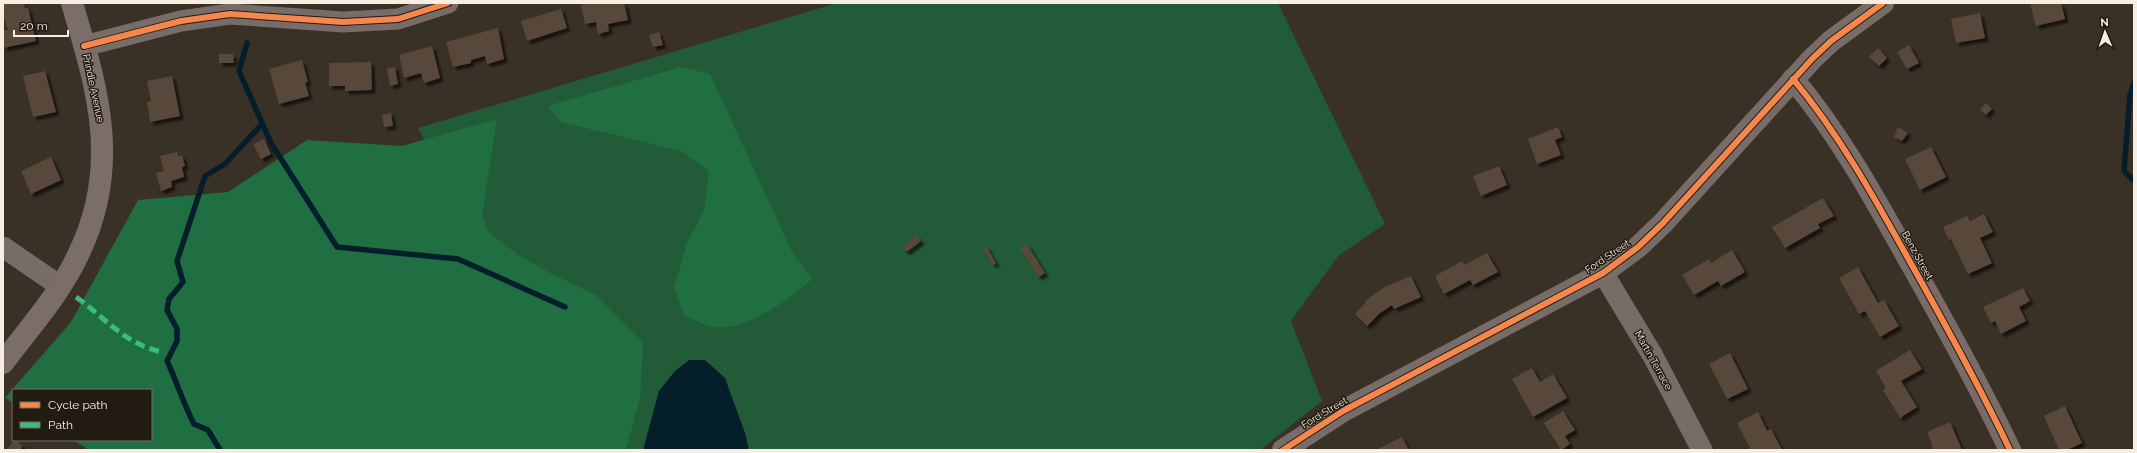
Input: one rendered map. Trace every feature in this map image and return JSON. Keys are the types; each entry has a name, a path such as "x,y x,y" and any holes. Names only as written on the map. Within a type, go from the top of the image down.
{"main road":[{"name":"Prindle Avenue","path":"3,363 60,286 79,254 92,222 98,198 103,166 103,134 100,108 72,3"}],"street":[{"path":"84,46 181,21 230,14 343,22 398,19 448,3"},
{"name":"Ford Street","path":"1283,450 1343,411 1603,273 1638,247 1663,223 1793,79 1831,41 1883,3"},
{"name":"Benz Street","path":"1793,79 1830,127 1881,210 1981,390 2010,450"},
{"path":"3,247 60,286"},
{"name":"Martin Terrace","path":"1603,273 1653,356 1702,450"}],"green space":[{"path":"837,3 1278,3 1385,224 1338,256 1291,321 1322,401 1260,450 582,450 575,430 418,128"},
{"path":"681,67 710,74 793,254 812,279 791,296 765,313 736,325 722,327 709,326 684,315 674,288 687,243 704,211 709,171 681,151 561,122 548,106"},
{"path":"497,119 482,215 488,232 517,254 552,274 596,295 643,342 640,398 626,450 89,450 75,441 152,441 152,389 13,389 71,322 138,200 228,192 307,140 402,146"},
{"path":"12,390 12,402 5,398"}],"water":[{"path":"689,360 705,360 725,378 745,433 749,450 643,450 659,391 675,371"}],"building":[{"path":"23,3 25,8 28,8 36,41 3,48 3,31 8,30 3,15 3,4"},
{"path":"591,3 624,3 628,20 608,24 609,31 598,34 596,22 585,24 581,5"},
{"path":"2030,3 2061,3 2065,19 2036,26"},
{"path":"561,9 567,28 527,41 521,21"},
{"path":"1980,13 1985,38 1956,43 1951,19"},
{"path":"498,28 504,59 487,64 485,56 471,60 471,63 453,67 446,42"},
{"path":"659,32 663,45 653,47 649,35"},
{"path":"1909,45 1919,63 1907,69 1897,52"},
{"path":"432,46 440,78 424,83 421,73 404,78 399,55"},
{"path":"1878,48 1887,58 1879,66 1869,57"},
{"path":"219,54 233,54 234,63 219,63"},
{"path":"302,60 308,82 305,83 309,96 279,104 269,69"},
{"path":"371,62 372,90 345,91 345,86 329,86 329,63"},
{"path":"395,67 398,84 390,86 387,68"},
{"path":"45,71 56,112 33,117 23,76"},
{"path":"172,76 180,116 150,122 147,102 151,101 147,81"},
{"path":"1986,103 1992,109 1986,115 1980,110"},
{"path":"391,113 393,126 384,127 382,115"},
{"path":"1558,127 1562,137 1555,140 1561,155 1537,164 1528,139"},
{"path":"1898,127 1908,133 1902,141 1894,137"},
{"path":"264,139 271,154 261,159 253,144"},
{"path":"1931,147 1946,177 1920,190 1905,159"},
{"path":"177,152 178,156 182,155 185,166 182,167 184,177 171,181 172,187 161,191 156,173 164,171 160,156"},
{"path":"51,157 61,180 31,194 21,171"},
{"path":"1499,166 1507,185 1481,196 1473,176"},
{"path":"1823,198 1834,216 1818,224 1820,228 1785,248 1772,227"},
{"path":"1984,214 1993,232 1980,238 1992,263 1968,274 1951,239 1949,240 1943,227 1967,216 1970,221"},
{"path":"916,235 921,241 908,251 905,251 902,247"},
{"path":"1027,244 1045,273 1038,277 1020,249"},
{"path":"986,246 996,263 993,265 982,248"},
{"path":"1732,250 1745,272 1721,286 1718,281 1694,295 1682,275 1709,259 1711,263"},
{"path":"1487,253 1498,272 1473,285 1470,280 1444,294 1435,276 1462,261 1464,265"},
{"path":"1858,267 1878,303 1884,300 1899,326 1880,337 1865,311 1859,314 1839,278"},
{"path":"1411,276 1421,297 1394,309 1392,305 1380,313 1367,326 1355,314 1366,302 1366,300 1385,287"},
{"path":"2023,288 2030,301 2019,307 2026,321 2001,334 1995,321 1991,323 1983,307"},
{"path":"1910,350 1922,369 1901,381 1917,407 1900,418 1883,390 1886,388 1876,371"},
{"path":"1730,353 1748,389 1727,399 1709,364"},
{"path":"1532,368 1540,382 1553,374 1567,398 1533,417 1512,379"},
{"path":"2065,406 2082,443 2067,450 2059,450 2044,416"},
{"path":"1563,411 1575,430 1565,436 1570,444 1561,450 1544,423"},
{"path":"1758,412 1767,431 1771,429 1782,450 1751,450 1737,423"},
{"path":"1950,422 1962,450 1934,450 1927,432"},
{"path":"1402,437 1409,450 1376,450"},
{"path":"14,441 23,446 21,448 23,450 7,449"}],"waterway":[{"path":"247,43 239,71 271,143 337,247 458,259 565,307"},
{"path":"2134,83 2130,95 2124,171 2134,181"},
{"path":"220,450 208,430 194,424 167,361 177,341 177,329 167,310 169,299 183,282 177,261 205,176 225,164 262,124"}],"marked path":[{"path":"76,297 136,343 162,352"}],"cycle path":[{"path":"84,46 181,21 230,14 343,22 398,19 448,3"},
{"path":"1283,450 1343,411 1603,273 1638,247 1663,223 1812,59 1831,41 1883,3"},
{"path":"1793,79 1826,122 1855,166 1961,354 2010,450"}]}
